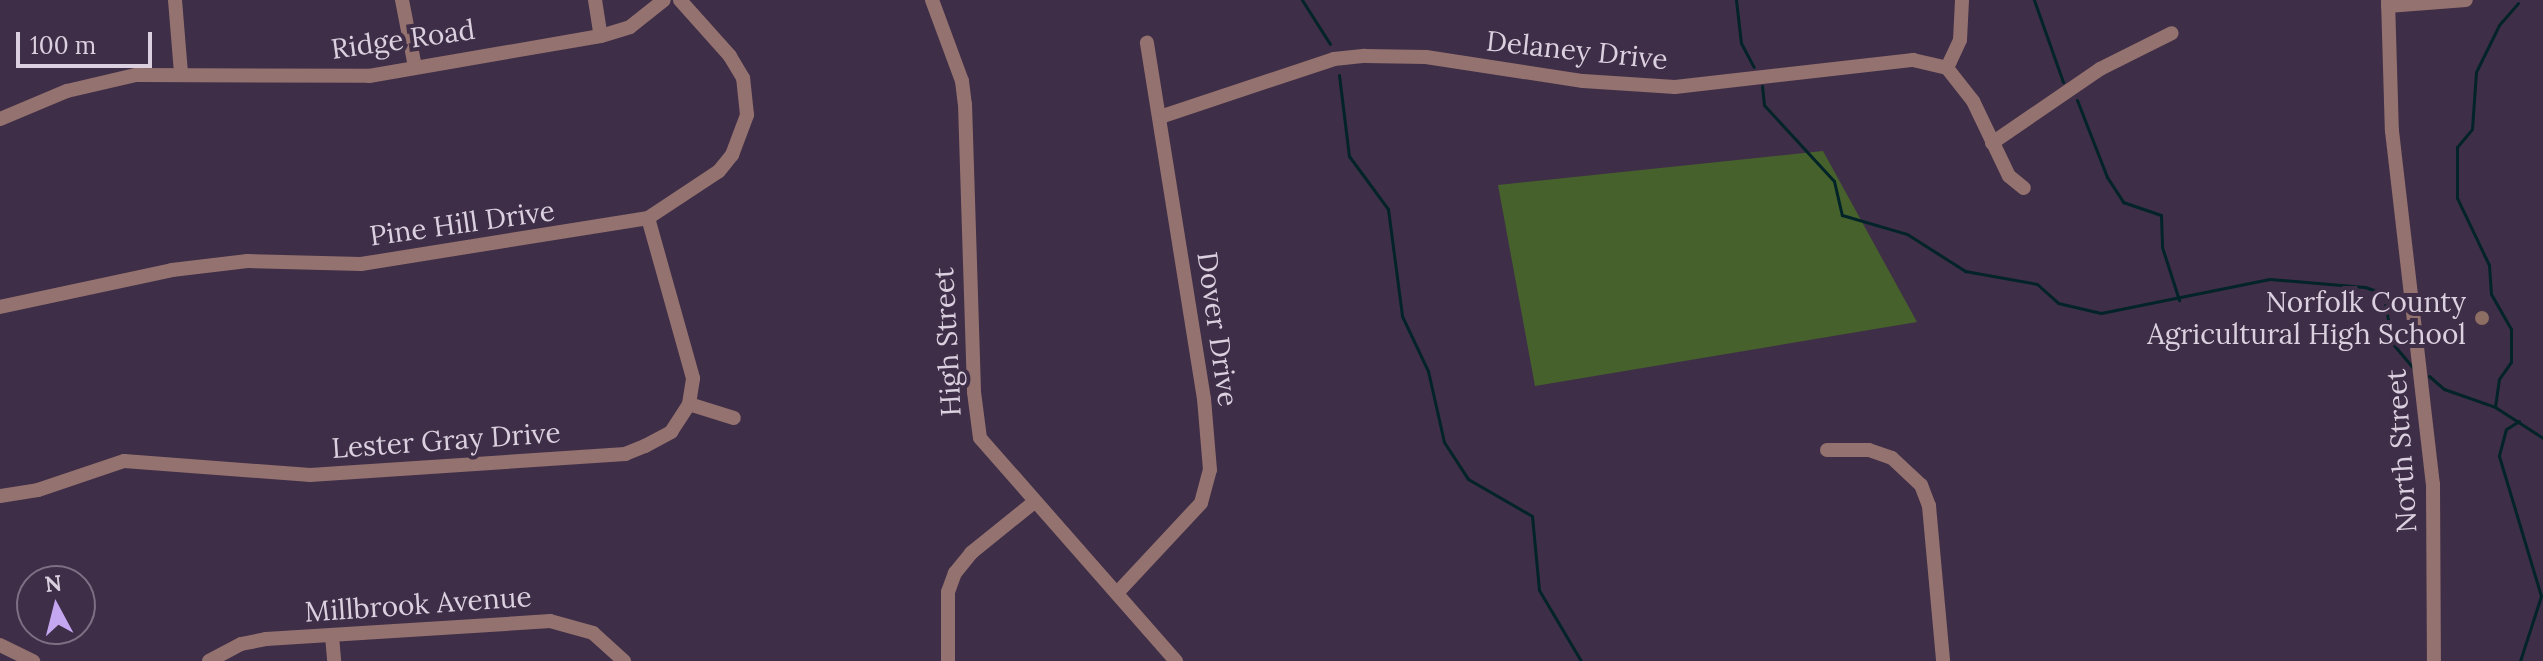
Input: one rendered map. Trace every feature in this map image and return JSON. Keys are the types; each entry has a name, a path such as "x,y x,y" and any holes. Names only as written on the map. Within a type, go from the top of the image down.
{"street":[{"path":"175,0 181,73"},
{"path":"402,0 415,67"},
{"path":"595,0 601,36"},
{"name":"Ridge Road","path":"0,119 101,81 181,73 288,78 369,76 601,36 630,27 664,0"},
{"name":"Pine Hill Drive","path":"0,307 172,270 257,261 361,264 648,218 719,171 732,155 747,115 743,78 680,0"},
{"name":"High Street","path":"932,0 962,81 965,104 977,428 986,450 1119,591 1176,661"},
{"path":"1962,0 1960,40 1947,68 1973,101 2009,176 2024,188"},
{"path":"2388,3 2466,0"},
{"name":"North Street","path":"2388,3 2392,131 2433,484 2434,661"},
{"path":"1992,143 2100,69 2172,33"},
{"name":"Dover Drive","path":"1119,591 1201,503 1210,470 1147,43"},
{"name":"Delaney Drive","path":"1160,117 1334,59 1365,56 1426,57 1583,81 1675,87 1913,60 1947,68"},
{"path":"648,218 689,358 689,404 734,418"},
{"name":"Lester Gray Drive","path":"0,496 38,490 124,461 310,475 625,454 671,432 689,404"},
{"path":"1827,450 1869,450 1892,458 1921,485 1929,506 1943,661"},
{"path":"948,661 948,592 955,573 971,553 1033,503"},
{"name":"Millbrook Avenue","path":"209,661 241,644 550,621 593,633 624,661"},
{"path":"332,636 334,661"},
{"path":"0,645 33,661"}],"green space":[{"path":"1823,151 1917,322 1535,386 1498,185"}],"waterway":[{"path":"1302,0 1330,44"},
{"path":"1736,0 1741,43 1754,67"},
{"path":"2034,0 2063,82"},
{"path":"2495,407 2499,379 2511,362 2511,329 2491,294 2489,265 2457,198 2457,147 2472,129 2476,72 2499,25 2518,3"},
{"path":"1339,75 1349,156 1388,209 1402,316 1428,371 1444,442 1468,479 1532,516 1539,590 1581,661"},
{"path":"1762,86 1764,105 1834,181 1842,215 1907,234 1965,271 2037,284 2058,303 2101,313 2270,279 2365,287 2382,293"},
{"path":"2077,100 2107,177 2123,202 2161,215 2162,247 2179,300"},
{"path":"2385,305 2393,344 2414,369"},
{"path":"2429,376 2444,389 2495,407 2543,438"},
{"path":"2519,421 2506,429 2499,456 2541,596 2520,661"}],"place":[{"name":"Norfolk County Agricultural High School","path":"2482,318"}]}
